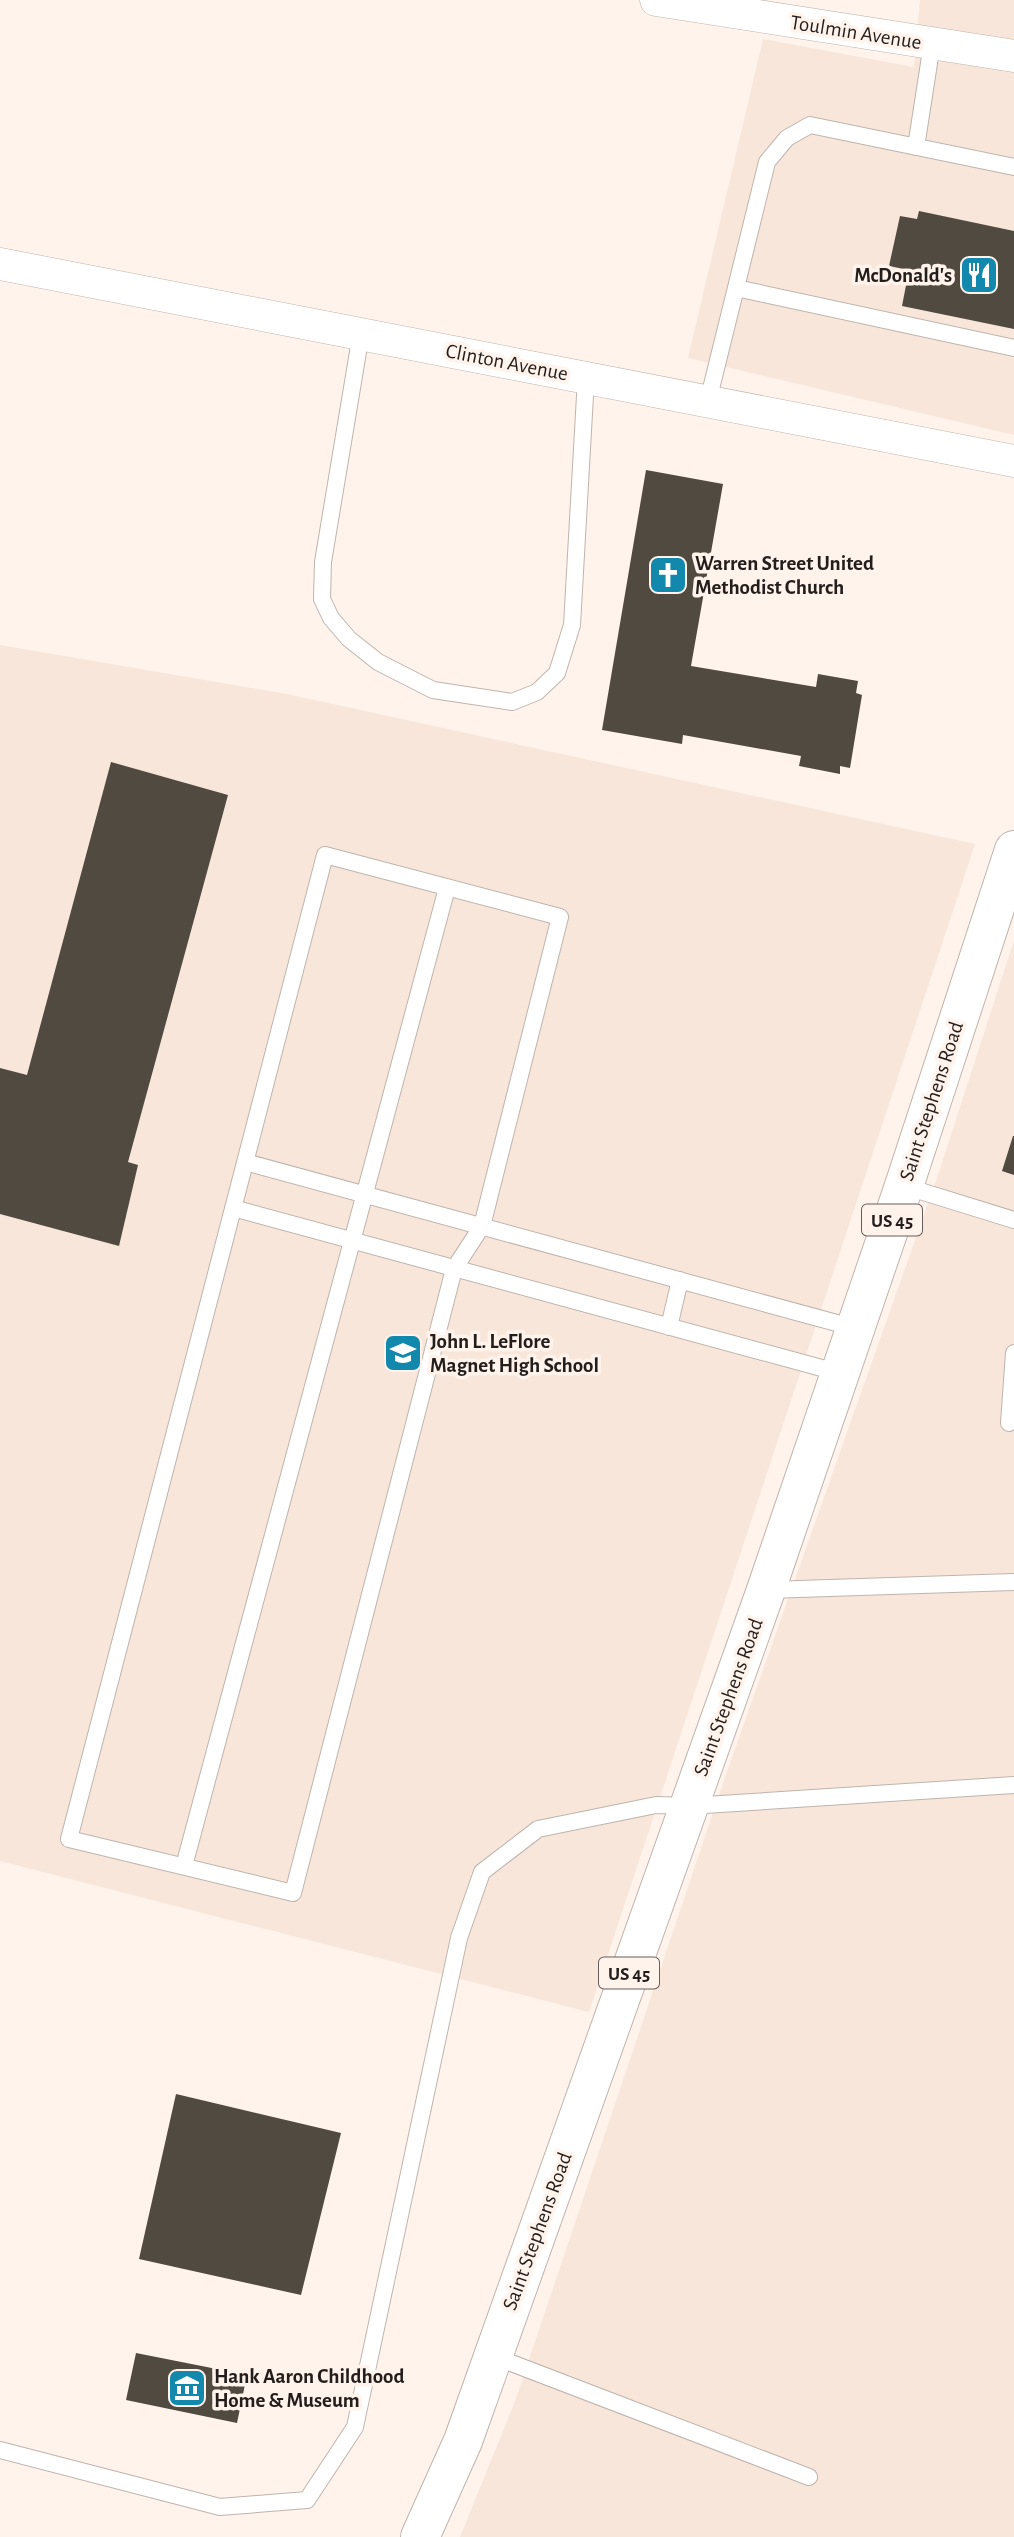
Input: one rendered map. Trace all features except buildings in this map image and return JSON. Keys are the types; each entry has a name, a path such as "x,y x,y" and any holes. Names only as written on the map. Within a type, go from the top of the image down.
{"main road":[{"name":"Saint Stephens Road","path":"420,2537 463,2441 766,1590 904,1186 1014,850"}],"street":[{"name":"Toulmin Avenue","path":"656,0 1014,57"},
{"name":"Clinton Avenue","path":"0,264 1014,461"}],"lane":[{"path":"916,147 932,44"},
{"path":"708,401 767,162 786,138 810,125 1014,167"},
{"path":"736,288 1014,348"},
{"path":"360,334 323,562 322,599 331,618 349,639 378,662 433,690 512,702 537,692 557,673 572,625 586,378"},
{"path":"325,855 560,917 482,1226 454,1269 293,1893 69,1839 245,1162 325,855"},
{"path":"184,1866 447,888"},
{"path":"245,1162 855,1328"},
{"path":"904,1186 1014,1220"},
{"path":"233,1208 839,1373"},
{"path":"669,1327 680,1280"},
{"path":"1009,1423 1014,1353"},
{"path":"766,1590 1014,1582"},
{"path":"0,2450 219,2507 307,2500 355,2427 459,1938 482,1872 538,1829 656,1805 689,1806 1014,1785"},
{"path":"493,2356 809,2477"}],"shaded area":[{"path":"920,0 1014,0 1014,435 688,358 763,39 914,67"},
{"name":"John L. LeFlore Magnet High School","path":"0,645 287,694 975,844 589,2012 0,1861"},
{"path":"1014,940 1014,2537 460,2537 514,2404 723,1783 937,1178"}],"place":[{"name":"McDonald's","path":"979,275"},
{"name":"Warren Street United Methodist Church","path":"668,575"},
{"name":"John L. LeFlore Magnet High School","path":"403,1353"},
{"name":"Hank Aaron Childhood Home & Museum","path":"187,2388"}]}
